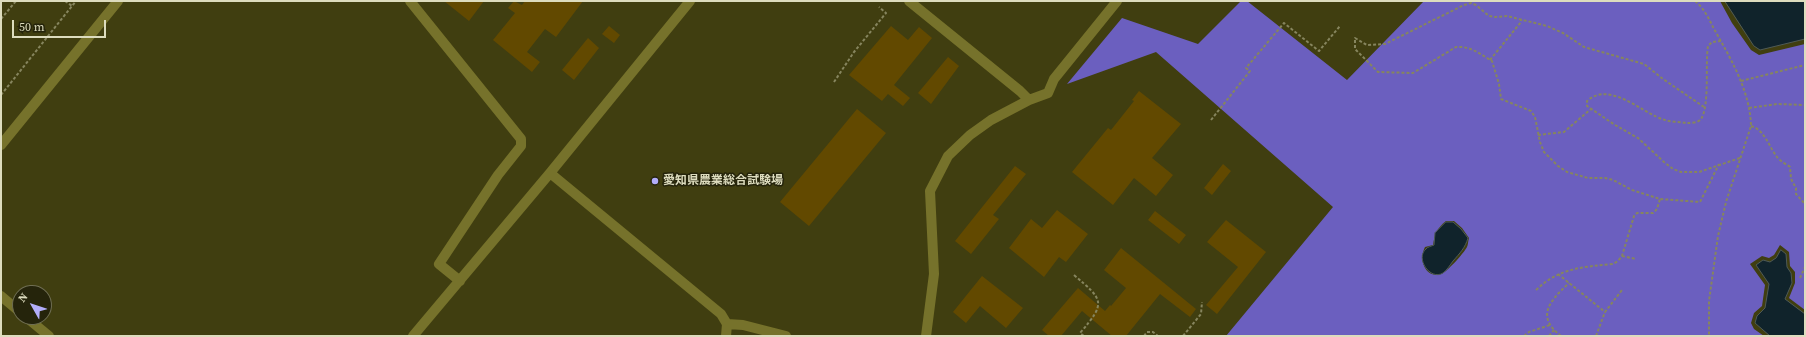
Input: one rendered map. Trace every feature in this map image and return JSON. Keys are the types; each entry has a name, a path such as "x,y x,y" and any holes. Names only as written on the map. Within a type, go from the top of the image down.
{"street":[{"path":"1,145 118,1"},
{"path":"410,1 521,139 521,146 498,175 439,264 460,281"},
{"path":"413,336 550,173 690,1"},
{"path":"909,1 1020,91 1029,100"},
{"path":"926,336 934,274 930,191 948,156 970,135 991,120 1029,100 1048,93 1054,79 1117,1"},
{"path":"550,173 721,314 727,324 726,336"},
{"path":"1,296 12,305"},
{"path":"727,324 743,325 786,336"},
{"path":"36,325 49,336"}],"path":[{"path":"1,19 16,1"},
{"path":"65,1 72,6"},
{"path":"1,95 76,1"},
{"path":"1695,1 1704,10 1737,70 1748,108 1751,126 1740,158 1718,236 1709,301 1709,336"},
{"path":"1704,107 1644,64 1584,47 1563,33 1547,26 1521,19 1489,16 1476,5 1471,3 1464,5 1385,44 1367,45 1355,38 1355,49 1378,72 1413,73 1456,47 1471,49 1490,60 1494,67 1501,99 1531,112 1534,117 1544,152 1558,166 1567,172 1588,178 1605,178 1614,180 1632,190 1660,199 1700,202 1719,164"},
{"path":"834,82 854,52 886,13 879,7"},
{"path":"1490,60 1521,22 1521,19"},
{"path":"1211,120 1250,71 1246,68 1284,23 1319,51 1340,26"},
{"path":"1722,41 1712,42 1708,46 1704,107 1701,118 1698,121 1691,123 1665,120 1626,100 1614,96 1594,96 1587,102 1587,106 1615,125 1638,138 1673,169 1689,173 1699,172 1740,158"},
{"path":"1741,81 1805,65"},
{"path":"1748,108 1777,104 1805,105"},
{"path":"1538,134 1564,132 1592,109"},
{"path":"1751,126 1766,138 1777,157 1790,167 1791,179 1796,188 1796,194 1805,204"},
{"path":"1536,290 1544,282 1571,269 1612,264 1618,261 1622,256 1634,216 1637,213 1653,213 1657,209 1660,199"},
{"path":"1622,256 1636,259"},
{"path":"1800,278 1805,267"},
{"path":"1558,274 1605,312"},
{"path":"1074,275 1095,294 1099,302 1097,312 1080,333 1084,336"},
{"path":"1561,336 1550,325 1546,310 1569,283"},
{"path":"1596,336 1605,312 1622,290"},
{"path":"1183,336 1201,314 1202,302"},
{"path":"1524,336 1529,332 1550,325"},
{"path":"1549,336 1554,330"},
{"path":"1144,336 1147,332 1153,332 1158,336"}],"shaded area":[{"path":"1241,1 1247,1 1347,80 1424,1 1720,1 1732,23 1751,50 1759,55 1805,44 1805,310 1789,298 1795,283 1795,272 1790,266 1789,252 1780,245 1774,255 1769,258 1762,256 1750,264 1765,285 1762,306 1754,313 1751,323 1754,329 1764,336 1226,336 1333,207 1156,52 1067,84 1122,18 1198,44","holes":["1446,221 1454,221 1462,228 1469,238 1467,247 1455,262 1443,273 1435,275 1430,273 1427,271 1423,262 1423,252 1425,247 1433,245 1440,226"]}],"water":[{"path":"1725,1 1805,1 1805,39 1760,50 1754,46"},
{"path":"1446,222 1453,222 1468,238 1462,250 1446,270 1438,275 1433,274 1423,263 1423,253 1427,248 1434,245 1435,233"},
{"path":"1781,250 1786,254 1787,267 1791,273 1792,283 1785,299 1805,314 1805,336 1770,336 1755,323 1757,316 1765,308 1769,284 1756,265 1763,260 1770,262 1776,258"}],"building":[{"path":"444,1 484,1 469,21"},
{"path":"514,1 522,5 525,1 583,1 556,37 545,29 527,52 540,62 532,72 493,40 515,13 508,8"},
{"path":"609,26 620,35 614,43 602,34"},
{"path":"891,26 908,40 919,27 932,38 894,85 910,98 903,106 888,94 882,101 849,75"},
{"path":"588,38 599,48 574,80 562,70"},
{"path":"948,57 959,66 931,104 918,93"},
{"path":"1139,91 1181,124 1152,158 1173,175 1156,196 1134,178 1113,205 1072,172 1108,128 1111,130 1134,101 1132,100"},
{"path":"857,109 886,133 809,226 780,202"},
{"path":"1223,164 1231,171 1212,195 1204,188"},
{"path":"1015,166 1026,174 993,215 999,219 971,254 955,241"},
{"path":"1057,210 1088,234 1066,262 1059,257 1044,277 1009,248 1031,219 1042,228"},
{"path":"1155,211 1186,235 1179,244 1148,220"},
{"path":"1226,220 1266,252 1217,314 1206,305 1238,267 1207,242"},
{"path":"1121,248 1196,309 1190,317 1160,294 1126,336 1112,336 1082,311 1061,336 1049,336 1042,330 1078,288 1105,311 1110,305 1111,306 1126,288 1104,270"},
{"path":"982,276 1023,308 1006,328 980,306 966,323 953,312"}],"place":[{"name":"愛知県農業総合試験場","path":"655,181"}]}
